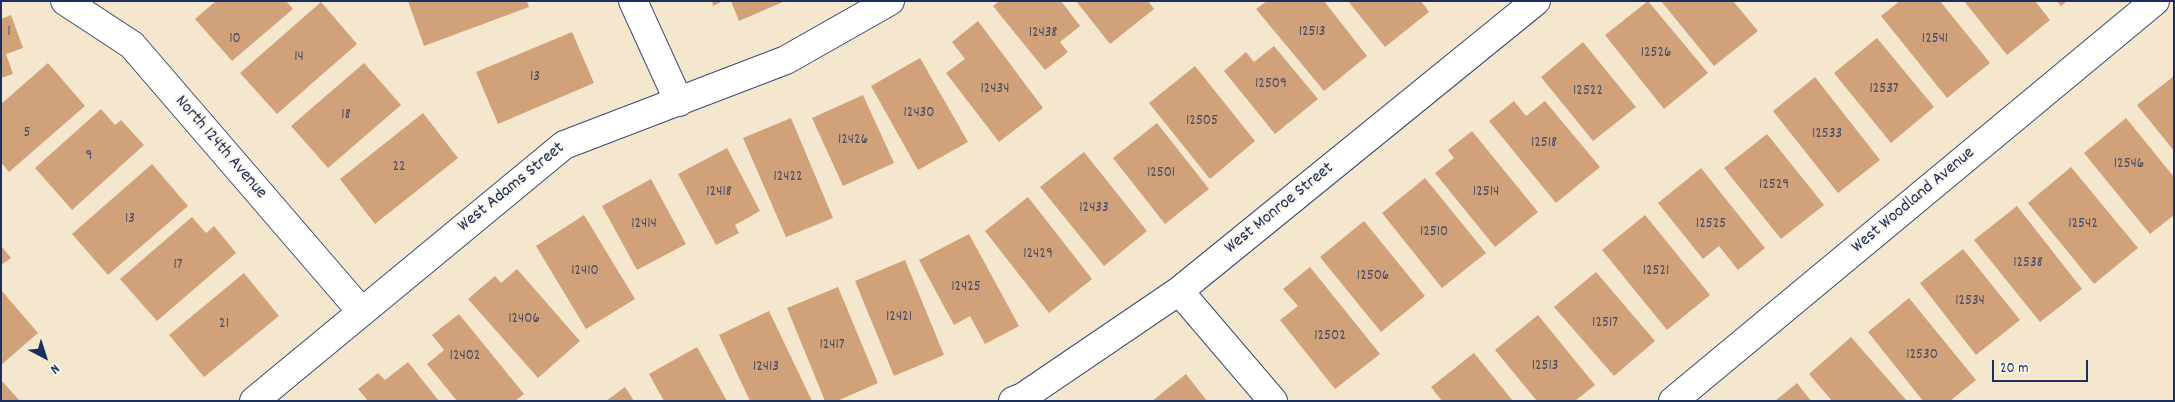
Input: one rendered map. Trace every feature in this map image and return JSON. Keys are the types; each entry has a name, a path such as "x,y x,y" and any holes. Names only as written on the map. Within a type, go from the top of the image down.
{"street":[{"name":"North 124th Avenue","path":"65,1 132,45 361,311"},
{"path":"633,1 679,102"},
{"name":"West Adams Street","path":"254,401 564,144 786,60 890,1"},
{"name":"West Monroe Street","path":"1013,401 1023,397 1179,291 1536,1"},
{"name":"West Woodland Avenue","path":"1673,401 2155,1"},
{"path":"1179,291 1273,401"}],"building":[{"path":"216,1 286,1 293,9 232,61 195,19"},
{"path":"408,1 527,1 529,7 424,46"},
{"path":"712,1 723,1 713,6"},
{"path":"731,1 785,1 739,21"},
{"path":"999,1 1061,1 1080,26 1060,42 1068,52 1045,70 993,6"},
{"path":"1076,1 1148,1 1154,9 1110,44"},
{"path":"1267,1 1324,1 1367,56 1324,91 1256,9"},
{"path":"1348,1 1421,1 1429,12 1385,47"},
{"path":"1648,1 1708,73 1664,109 1605,35"},
{"path":"1661,1 1733,1 1758,31 1714,66"},
{"path":"1900,1 1940,1 1990,63 1947,98 1881,16"},
{"path":"1964,1 2035,1 2050,20 2007,55"},
{"path":"2057,1 2067,1 2061,6"},
{"path":"321,2 357,44 277,114 240,73"},
{"path":"11,15 23,48 6,54 13,74 1,78 1,19"},
{"path":"978,21 1043,108 999,142 946,73 965,59 952,42"},
{"path":"572,32 594,83 498,124 476,72"},
{"path":"1877,38 1934,107 1891,143 1834,73"},
{"path":"1583,42 1636,107 1593,141 1541,77"},
{"path":"1274,46 1318,99 1275,134 1224,71 1246,52 1254,62"},
{"path":"920,58 968,142 918,170 871,86"},
{"path":"48,63 85,106 9,172 1,162 1,104"},
{"path":"364,63 401,105 328,168 291,126"},
{"path":"1195,66 1255,141 1210,179 1149,103"},
{"path":"2174,76 2174,151 2137,105"},
{"path":"1815,77 1880,160 1838,193 1773,111"},
{"path":"863,95 894,163 843,186 812,118"},
{"path":"1514,101 1526,116 1545,101 1600,167 1556,203 1489,121"},
{"path":"101,109 115,125 121,120 144,145 72,210 35,168"},
{"path":"423,113 458,158 375,224 340,179"},
{"path":"791,118 833,218 786,237 743,138"},
{"path":"2126,118 2174,177 2174,215 2150,234 2084,153"},
{"path":"1157,123 1209,189 1165,224 1113,158"},
{"path":"1472,131 1538,212 1495,247 1435,173 1454,158 1448,150"},
{"path":"1767,134 1824,205 1781,239 1724,168"},
{"path":"727,148 760,211 735,225 739,233 716,245 678,174"},
{"path":"1084,152 1147,231 1104,266 1040,187"},
{"path":"152,164 188,206 108,275 72,234"},
{"path":"2071,167 2138,248 2094,284 2028,203"},
{"path":"1701,168 1765,248 1738,270 1719,246 1703,259 1658,203"},
{"path":"1425,178 1486,253 1442,288 1382,213"},
{"path":"651,179 686,244 637,270 602,206"},
{"path":"1028,197 1092,279 1049,313 985,231"},
{"path":"2017,206 2082,289 2040,322 1974,240"},
{"path":"584,215 635,299 586,329 536,246"},
{"path":"1645,215 1710,295 1667,330 1602,250"},
{"path":"192,217 206,233 214,226 236,253 157,321 120,279"},
{"path":"1364,221 1425,296 1381,332 1320,257"},
{"path":"969,234 1019,326 985,344 970,316 954,325 919,260"},
{"path":"1,246 11,258 1,265"},
{"path":"1963,249 2020,320 1976,355 1920,283"},
{"path":"905,260 944,355 894,376 855,281"},
{"path":"1310,267 1380,354 1335,389 1280,320 1298,306 1283,289"},
{"path":"517,269 580,341 538,378 468,299 495,276 501,283"},
{"path":"1596,272 1655,341 1614,376 1554,307"},
{"path":"244,273 279,316 204,377 169,335"},
{"path":"838,287 878,383 837,401 825,401 787,308"},
{"path":"1,290 38,333 1,365"},
{"path":"1909,298 1976,380 1950,401 1923,401 1868,332"},
{"path":"769,311 812,401 750,401 719,335"},
{"path":"459,314 524,394 515,401 457,401 427,364 444,350 432,335"},
{"path":"1538,315 1595,385 1575,401 1537,401 1495,350"},
{"path":"1851,337 1907,401 1832,401 1809,374"},
{"path":"697,347 727,401 664,401 649,374"},
{"path":"1474,353 1513,401 1442,401 1431,387"},
{"path":"408,362 439,401 368,401 358,389 378,373 385,380"},
{"path":"1186,374 1207,401 1152,401"},
{"path":"1,380 20,401 1,401"},
{"path":"1797,383 1811,401 1775,401"},
{"path":"625,387 634,401 606,401"}]}
